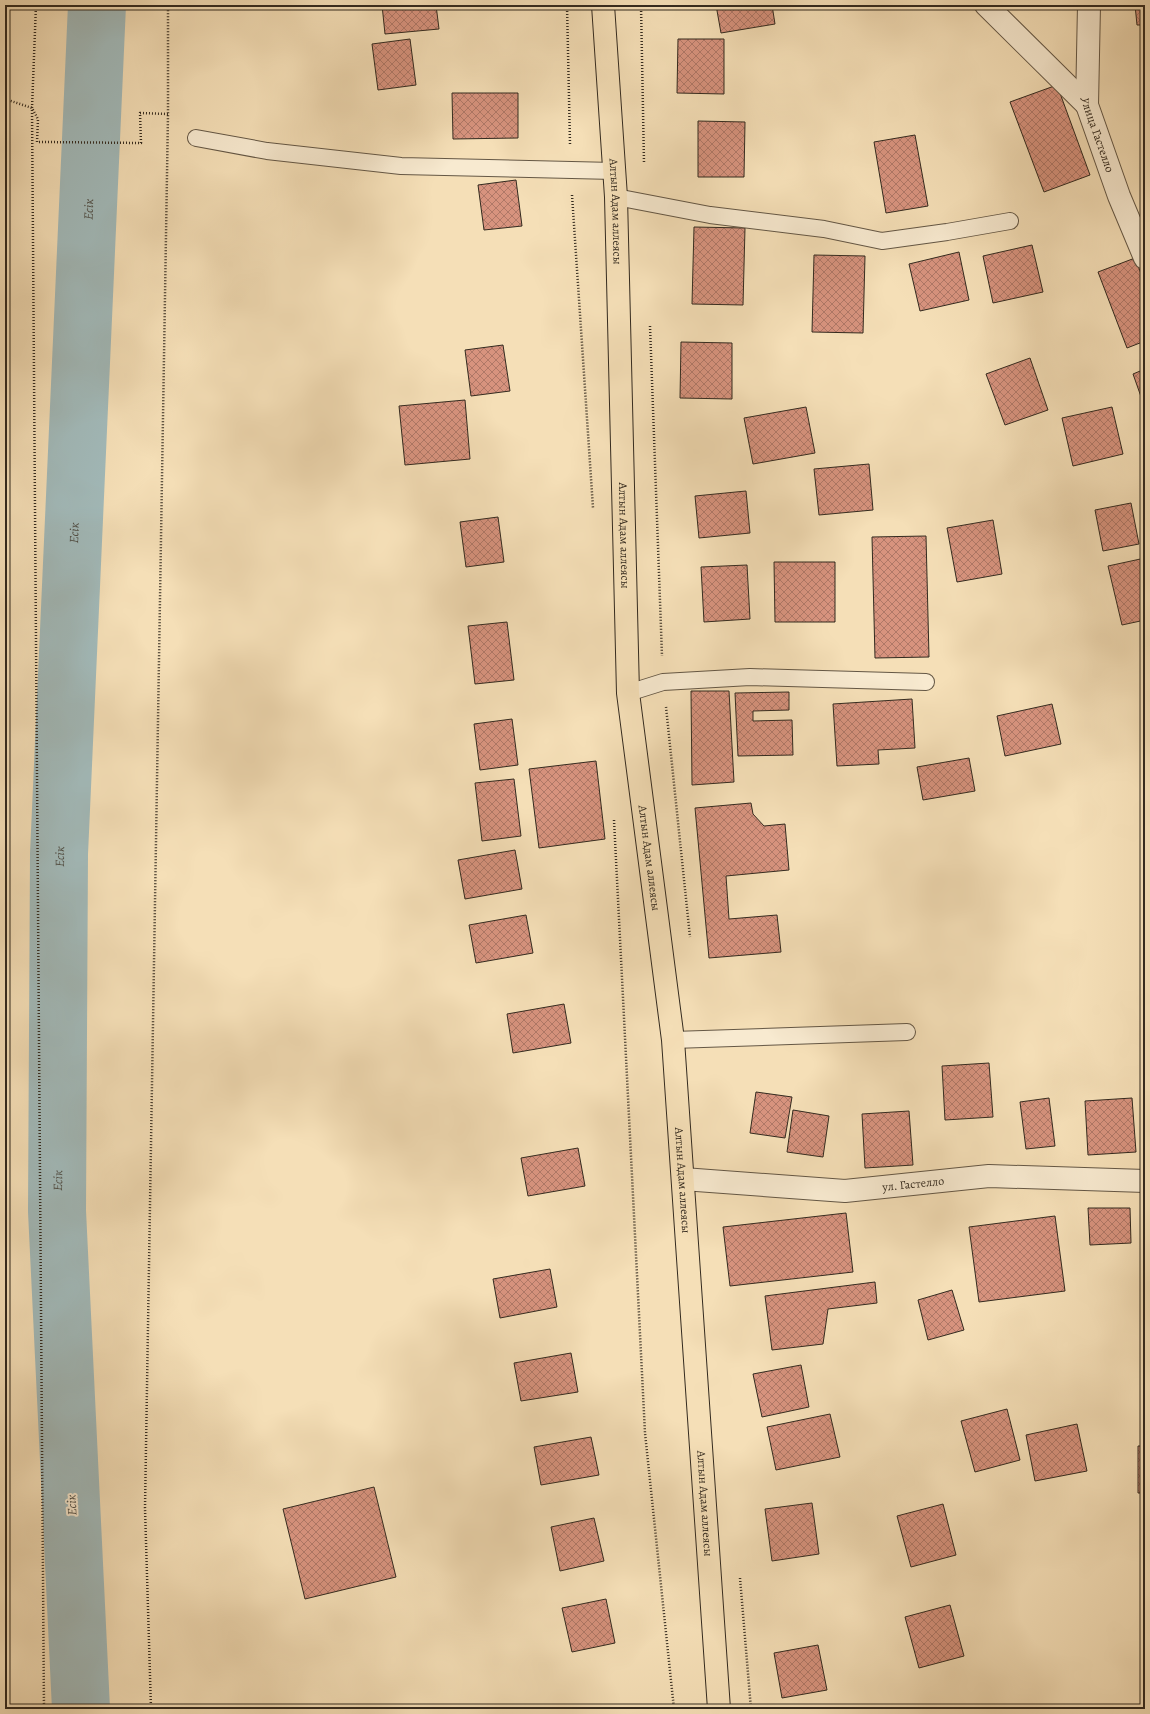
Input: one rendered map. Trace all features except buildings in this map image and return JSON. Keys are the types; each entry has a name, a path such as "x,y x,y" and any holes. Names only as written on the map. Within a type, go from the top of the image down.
{"main road":[{"name":"Алтын Адам аллеясы","path":"603,5 616,197 628,693 673,1040 719,1709"}],"street":[{"path":"986,5 1087,105"},
{"name":"улица Гастелло","path":"1089,5 1087,105 1119,196 1145,258"},
{"name":"ул. Гастелло","path":"682,1179 845,1191 989,1176 1145,1181"}],"lane":[{"path":"196,138 267,151 401,166 614,171"},
{"path":"616,197 710,215 824,228 882,240 948,232 1010,220"},
{"path":"628,693 663,682 750,678 926,682"},
{"path":"673,1040 907,1032"}],"path":[{"path":"36,5 32,108 44,1709"},
{"path":"151,1709 144,1508 168,114 168,5"},
{"path":"567,5 570,170 594,512"},
{"path":"641,5 645,203"},
{"path":"5,99 32,108 38,119 37,142 141,143 140,113 168,114"},
{"path":"649,322 663,682 691,944"},
{"path":"614,815 645,1433 674,1709"},
{"path":"740,1575 751,1709"}],"waterway":[{"name":"Есік","path":"81,1709 57,1211 59,854 97,5"}]}
